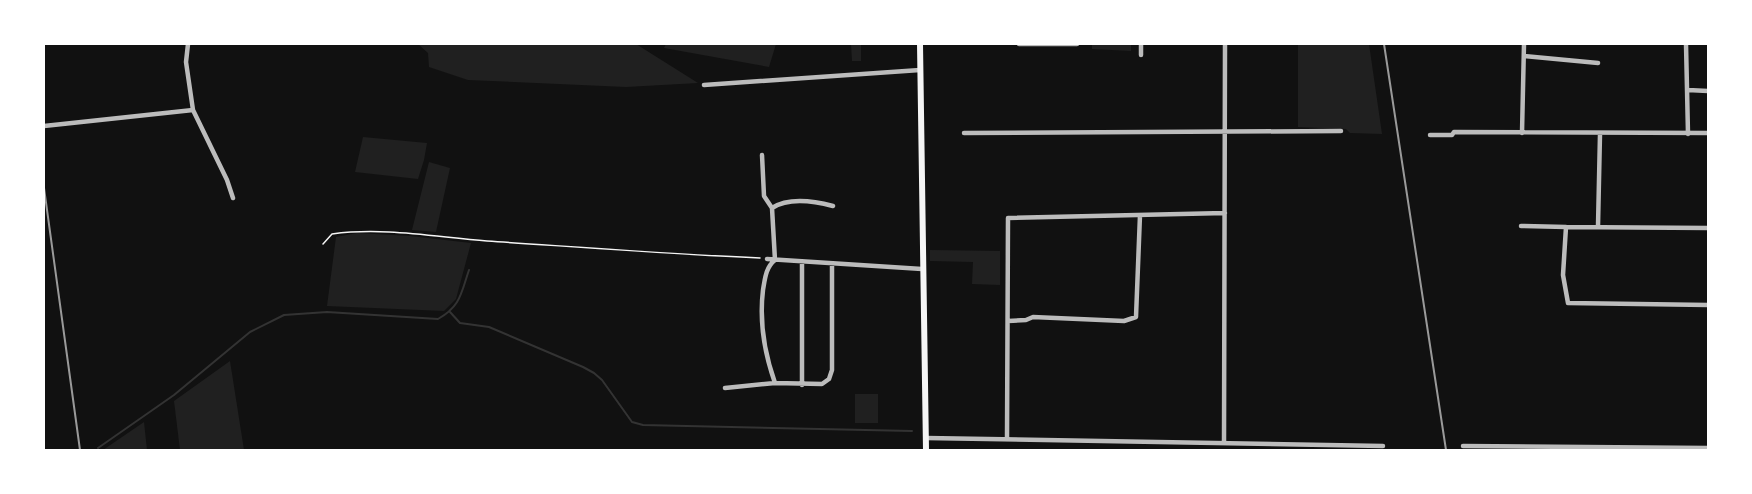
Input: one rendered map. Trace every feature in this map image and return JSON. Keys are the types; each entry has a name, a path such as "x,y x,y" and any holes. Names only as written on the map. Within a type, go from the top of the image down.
{"main road":[{"path":"920,44 926,450"}],"street":[{"path":"188,44 186,62 193,110 227,180 233,198"},
{"path":"1019,44 1077,44"},
{"path":"1141,44 1141,55"},
{"path":"1224,442 1226,44"},
{"path":"1522,133 1524,44"},
{"path":"1686,44 1689,134"},
{"path":"1524,56 1599,63"},
{"path":"704,85 920,70"},
{"path":"1688,90 1708,91"},
{"path":"44,126 193,110"},
{"path":"964,133 1341,131"},
{"path":"1430,135 1452,135 1454,132 1708,134"},
{"path":"1598,226 1600,134"},
{"path":"762,155 764,196 772,208 775,260"},
{"path":"772,208 781,202 815,201 833,206"},
{"path":"1007,438 1008,218 1225,213"},
{"path":"1008,321 1026,320 1033,317 1124,321 1136,317 1140,215"},
{"path":"1521,226 1708,228"},
{"path":"1566,227 1563,275 1568,303 1708,305"},
{"path":"767,259 922,269"},
{"path":"775,260 769,265 761,305 766,358 775,383"},
{"path":"802,262 802,385"},
{"path":"725,388 775,383 822,384 830,379 832,370 832,264"},
{"path":"926,438 1383,446"},
{"path":"1462,446 1708,448"}],"path":[{"path":"323,244 332,234 382,231 488,241 767,259"}],"shaded area":[{"path":"418,44 636,44 698,83 626,87 468,80 429,67 428,53"},
{"path":"666,44 776,44 769,67 664,48"},
{"path":"851,44 861,44 861,61 852,61"},
{"path":"1092,44 1131,44 1131,51 1092,49"},
{"path":"1288,44 1369,44 1382,134 1350,133 1346,129 1298,127 1298,45"},
{"path":"363,137 427,143 418,179 355,172"},
{"path":"429,162 450,168 436,232 412,230"},
{"path":"357,233 471,243 456,299 444,311 327,306 336,237"},
{"path":"930,250 1000,251 1000,285 972,284 973,262 930,261"},
{"path":"230,361 244,450 180,450 174,401"},
{"path":"855,394 878,394 878,423 855,423"},
{"path":"144,422 147,450 103,450"}],"waterway":[{"path":"98,448 174,395 250,332 284,315 327,312 438,319 456,304 469,270"},
{"path":"450,312 460,323 489,327 594,373 602,380 632,422 643,425 912,431"}],"railway":[{"path":"1384,44 1446,450"},
{"path":"44,188 80,450"}]}
